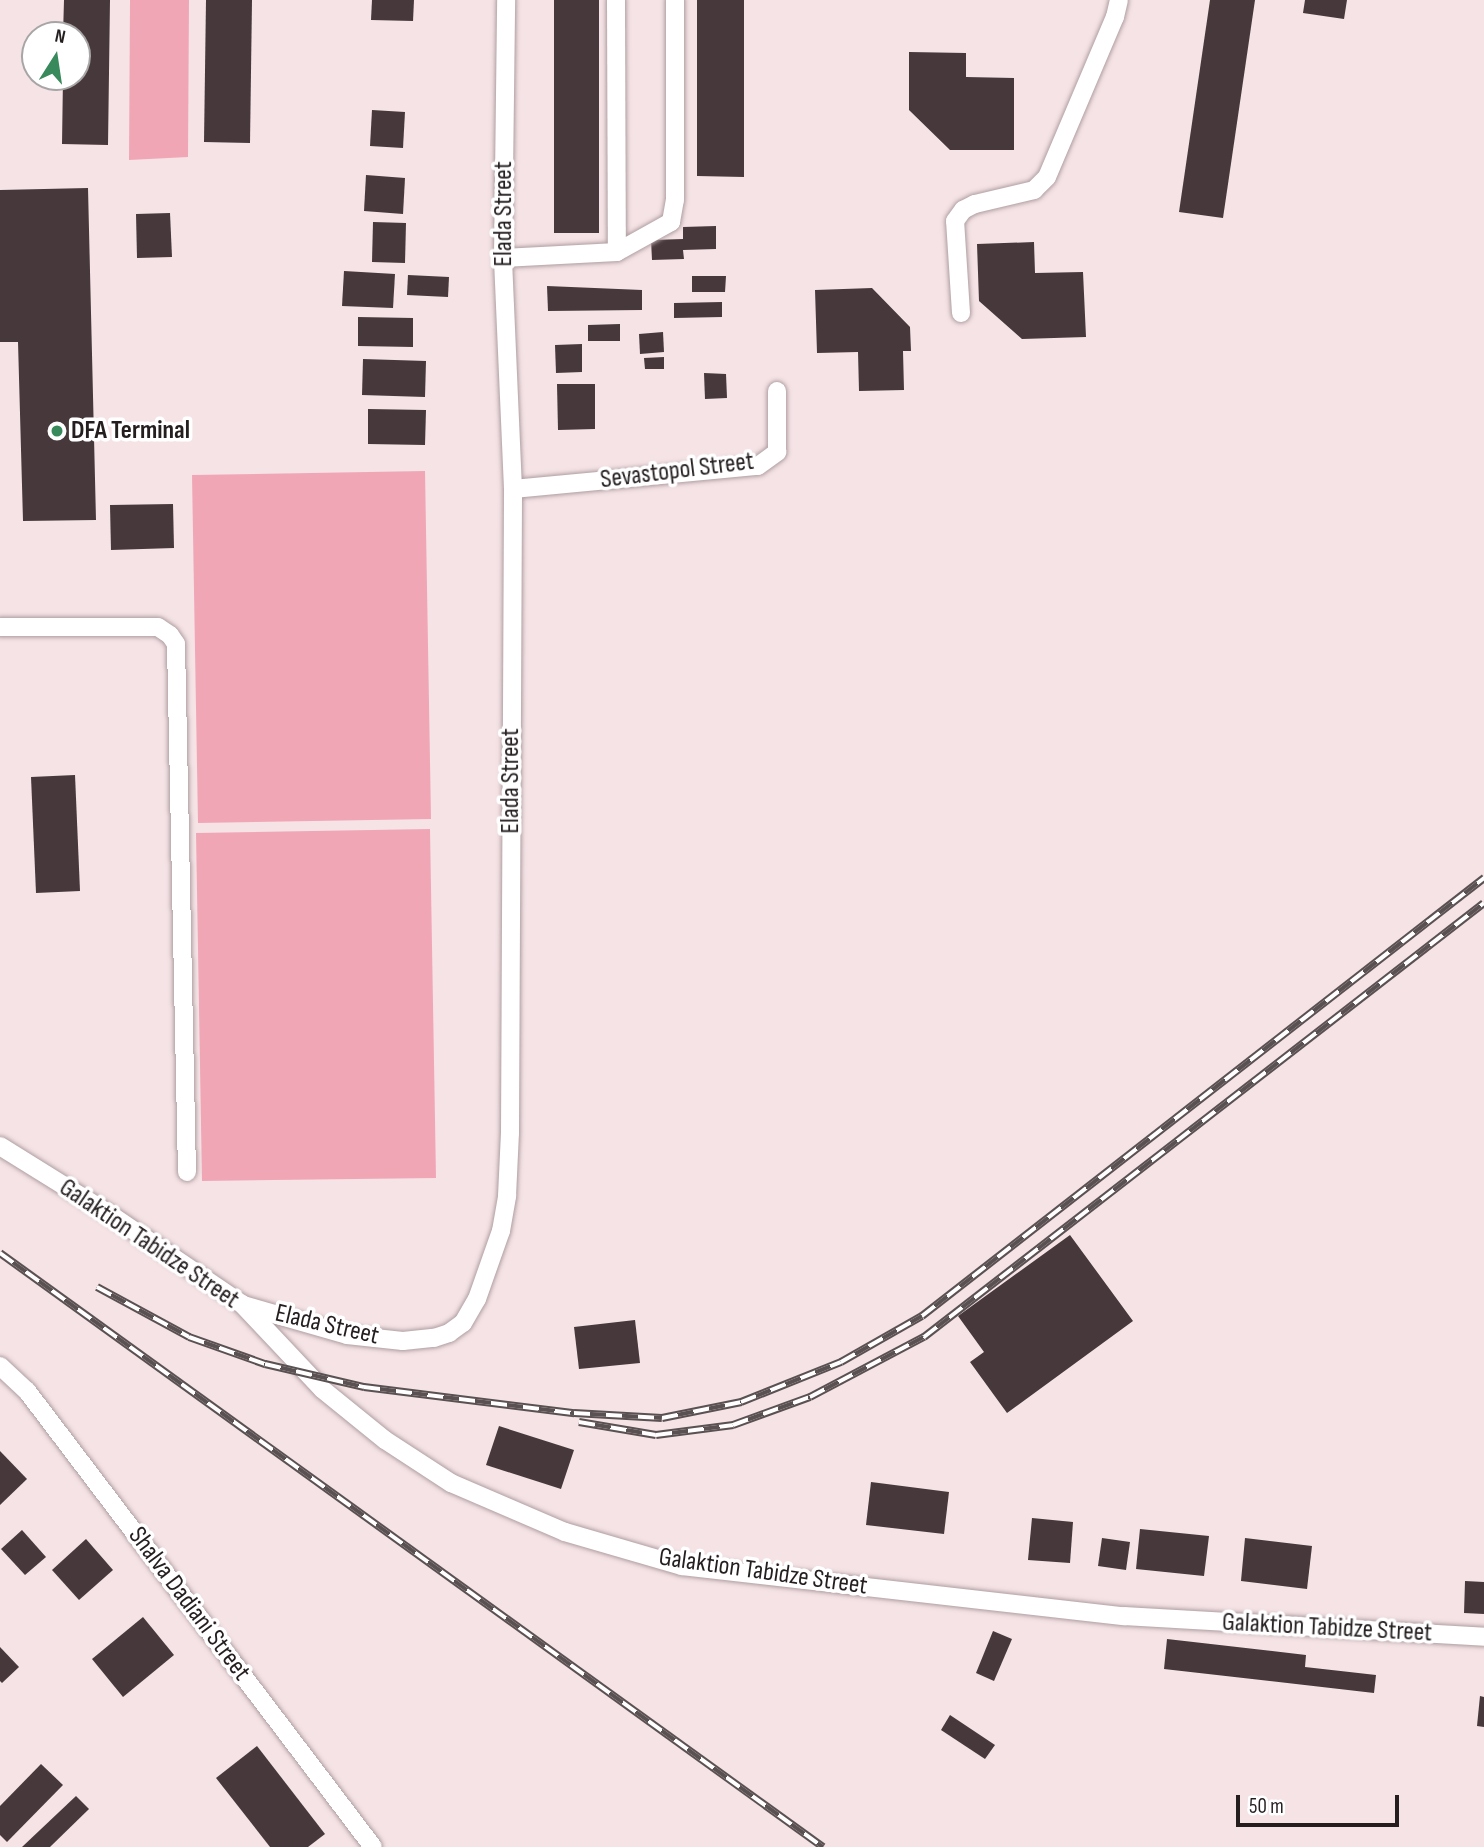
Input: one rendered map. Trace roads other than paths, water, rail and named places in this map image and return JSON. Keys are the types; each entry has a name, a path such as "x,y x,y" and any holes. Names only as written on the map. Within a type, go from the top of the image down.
{"street":[{"name":"Elada Street","path":"242,1304 347,1335 403,1340 434,1338 449,1333 463,1323 477,1299 501,1231 509,1164 513,489 503,258 506,0"},
{"path":"616,0 617,252"},
{"path":"503,258 617,252 671,222 676,200 675,0"},
{"path":"961,313 955,221 963,210 975,204 1034,190 1048,177 1115,17 1119,0"},
{"name":"Sevastopol Street","path":"513,489 758,466 777,452 777,391"},
{"path":"0,627 158,627 170,635 176,644 187,1172"},
{"name":"Galaktion Tabidze Street","path":"0,1146 111,1215 242,1304 321,1390 385,1440 451,1483 565,1532 682,1566 1124,1616 1484,1637"},
{"name":"Shalva Dadiani Street","path":"0,1366 27,1391 373,1847"}],"railway":[{"path":"97,1287 189,1337 265,1364 364,1387 574,1413 662,1418 741,1402 841,1362 922,1316 1484,878"},
{"path":"579,1422 656,1435 733,1425 810,1397 924,1337 1484,903"},
{"path":"0,1253 823,1847"}],"place":[{"name":"DFA Terminal","path":"57,431"}]}
